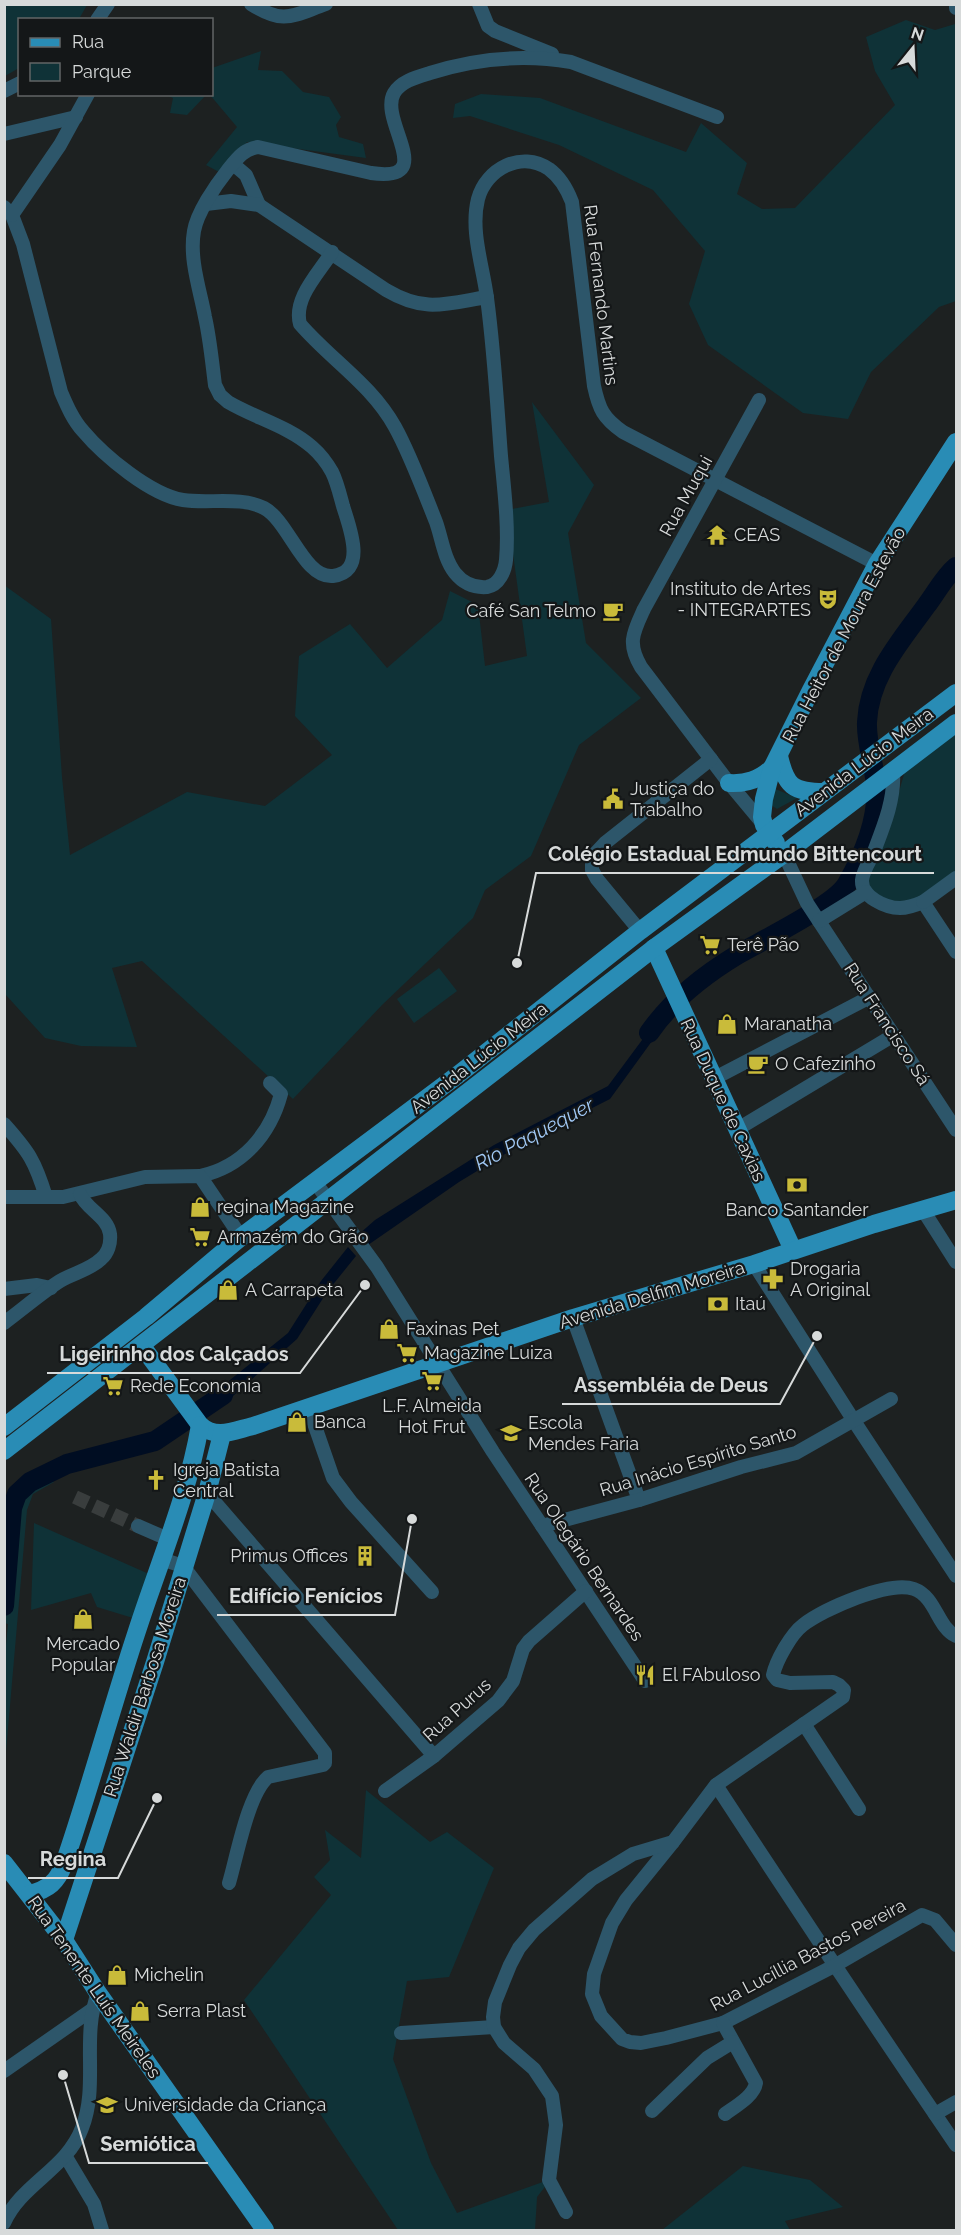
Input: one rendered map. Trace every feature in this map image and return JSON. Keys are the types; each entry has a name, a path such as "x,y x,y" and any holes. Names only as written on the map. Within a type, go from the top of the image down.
{"main road":[{"name":"Rua Heitor de Moura Estevão","path":"766,829 763,808 776,762 811,690 878,564 957,442"},
{"name":"Avenida Lúcio Meira","path":"4,1426 146,1317 241,1237 459,1074 766,829 824,792 957,693"},
{"name":"Avenida Lúcio Meira","path":"4,1451 654,948 784,854 957,723"},
{"path":"729,783 754,781 776,762 784,777 792,785 805,790 824,792"},
{"path":"766,829 784,854"},
{"name":"Rua Duque de Caxias","path":"654,948 793,1250"},
{"name":"Avenida Delfim Moreira","path":"222,1434 254,1426 573,1318 957,1200"},
{"path":"142,1346 194,1417 210,1432 222,1434"},
{"name":"Rua Waldir Barbosa Moreira","path":"30,1894 46,1889 59,1877 196,1450 194,1417"},
{"name":"Rua Waldir Barbosa Moreira","path":"64,1940 155,1662 207,1492 222,1434"},
{"path":"196,1450 216,1456"},
{"path":"130,1654 155,1662"},
{"name":"Rua Tenente Luís Meireles","path":"6,1864 64,1940 95,2001 265,2230"}],"street":[{"path":"98,18 108,4"},
{"path":"251,4 279,18 290,17 326,4"},
{"path":"479,4 488,26 495,31 717,117"},
{"path":"87,96 60,145 8,211 23,244 61,392 69,411 83,432 141,482 182,500 238,503 262,507 272,513 282,524 309,564 318,573 333,576 349,567 354,557 354,547 351,530 333,474 324,459 298,436 228,402 220,395 215,385 193,250 197,219 233,164 248,148 258,147 371,173 384,175 396,173 403,167 405,156 390,113 390,105 394,93 402,85 415,78 454,65 484,59 526,57 571,62"},
{"path":"4,91 18,84"},
{"path":"4,134 76,117"},
{"name":"Rua Fernando Martins","path":"332,252 303,296 298,316 300,324 370,391 385,411 402,440 436,523 445,552 455,573 466,583 479,588 491,586 499,580 506,560 506,535 487,297 475,210 479,194 488,179 501,167 518,162 547,168 566,188 572,202 594,386 598,404 610,423 623,432 878,564"},
{"path":"233,164 246,175 259,205"},
{"path":"206,204 231,201 259,205 386,290 408,302 432,305 487,297"},
{"name":"Rua Muqui","path":"711,759 641,667 634,655 632,635 644,609 759,400"},
{"path":"640,931 592,870 592,857 605,843 711,759 766,829"},
{"path":"889,775 892,794 886,818 862,880 866,892 877,901 899,908 923,902 957,878"},
{"name":"Rua Francisco Sá","path":"784,854 807,903 957,1130"},
{"path":"818,919 866,892"},
{"path":"923,902 957,952"},
{"path":"713,1079 870,997"},
{"path":"736,1130 894,1035"},
{"path":"4,1197 80,1194 145,1177 200,1176 212,1173 241,1158 261,1140 281,1095 270,1083"},
{"path":"4,1124 28,1150 46,1197"},
{"path":"200,1176 241,1237"},
{"name":"Rua Olegário Bernardes","path":"315,1182 376,1267 542,1527 645,1681"},
{"path":"4,1323 51,1288 100,1261 109,1247 108,1227 85,1203 80,1194"},
{"path":"923,1210 957,1262"},
{"path":"754,1264 854,1421 957,1576"},
{"path":"4,1289 37,1285 51,1288"},
{"path":"573,1318 639,1500"},
{"name":"Rua Inácio Espírito Santo","path":"542,1527 639,1500 741,1467 796,1453 891,1399"},
{"path":"308,1406 333,1478 351,1502 432,1592"},
{"path":"194,1417 212,1439 216,1456"},
{"path":"207,1492 434,1756"},
{"path":"138,1526 168,1539"},
{"path":"161,1559 183,1566 325,1753 326,1758 323,1765 268,1777 262,1783 253,1802 229,1883"},
{"name":"Rua Lucíllia Bastos Pereira","path":"957,1636 946,1629 929,1601 916,1590 909,1588 886,1590 857,1597 801,1626 774,1667 773,1676 782,1682 833,1682 844,1690 843,1697 716,1785 626,1900 612,1923 594,1974 592,1994 594,2002 610,2029 622,2039 641,2043 723,2023 834,1966 922,1915 935,1920 957,1945"},
{"name":"Rua Purus","path":"386,1791 434,1756 498,1701 513,1681 523,1649 529,1641 586,1592"},
{"path":"804,1724 859,1809"},
{"path":"716,1785 834,1966 957,2145"},
{"path":"566,2212 549,2180 556,2125 552,2096 534,2069 504,2043 494,2027 494,2010 501,1983 519,1948 534,1930 592,1879 633,1854 673,1842"},
{"path":"4,2071 95,2001"},
{"path":"4,2223 10,2210 22,2197 66,2157 82,2129 90,2091 95,2001"},
{"path":"723,2023 756,2082 756,2087 749,2095 725,2114"},
{"path":"401,2033 494,2027"},
{"path":"652,2112 707,2058 733,2042"},
{"path":"935,2114 957,2102"},
{"path":"66,2157 94,2204 102,2230"}],"green space":[{"path":"5,4 87,4 80,18 18,18 18,69 5,76"},
{"path":"956,19 956,301 939,307 871,372 848,419 803,413 708,345 689,304 705,251 653,190 559,145 470,116 453,118 455,104 481,94 540,98 686,152 701,123 747,163 737,194 762,209 795,208 895,105 875,71 866,37 906,20 935,30 955,24"},
{"path":"261,51 258,70 282,71 303,92 329,97 341,117 336,125 339,137 363,144 366,158 247,142 219,172 206,165 237,127 211,96 213,96 213,68"},
{"path":"168,96 205,96 187,115 170,113 173,98"},
{"path":"532,402 594,485 568,533 586,643 641,698 579,745 531,856 485,890 473,918 382,1005 293,1099 142,961 112,968 137,1047 81,1046 45,1038 5,994 4,585 51,619 70,855 187,792 265,806 332,755 295,716 299,656 350,624 387,668 442,620 450,591 478,605 485,666 527,656 507,510 549,502"},
{"path":"956,729 956,872 921,900 892,905 868,889 868,870 894,809 905,771"},
{"path":"773,788 797,798 777,809 771,805"},
{"path":"439,968 457,991 414,1023 397,999"},
{"path":"47,1480 54,1482 33,1494 27,1510 5,1763 4,1666 8,1624 4,1623 5,1503 33,1483"},
{"path":"34,1523 149,1574 133,1618 97,1607 91,1593 31,1610"},
{"path":"366,1790 430,1842 447,1832 494,1868 449,1977 407,1981 393,2059 431,2163 457,2213 551,2179 537,2197 535,2230 398,2230 244,2000 331,1895 314,1877 330,1860 325,1830 361,1858"},
{"path":"743,2166 810,2180 843,2207 785,2221 790,2230 662,2230"}],"water":[{"path":"665,1009 668,1019 610,1099 525,1142 459,1182 368,1245 358,1235 375,1220 494,1145 608,1086"},
{"path":"348,1247 356,1256 327,1292 297,1339 224,1404 208,1415 199,1405 288,1333 321,1281"}],"waterway":[{"name":"Rio Paquequer","path":"649,1033 667,1010 700,980 737,955 813,912 840,893 847,884 869,836 875,811 876,785 867,730 869,705 874,689 897,646 944,580 956,567"},
{"name":"Rio Paquequer","path":"4,1606 12,1508 17,1494 30,1482 67,1464 155,1441 223,1395"}],"tunnel":[{"path":"75,1497 138,1526"}],"place":[{"name":"CEAS","path":"717,535"},
{"name":"Instituto de Artes - INTEGRARTES","path":"828,599"},
{"name":"Café San Telmo","path":"613,611"},
{"name":"Justiça do Trabalho","path":"613,799"},
{"name":"Terê Pão","path":"710,945"},
{"name":"Colégio Estadual Edmundo Bittencourt","path":"517,963"},
{"name":"Maranatha","path":"727,1024"},
{"name":"O Cafezinho","path":"758,1064"},
{"name":"Banco Santander","path":"797,1185"},
{"name":"regina Magazine","path":"200,1207"},
{"name":"Armazém do Grão","path":"200,1237"},
{"name":"Drogaria A Original","path":"773,1279"},
{"name":"Ligeirinho dos Calçados","path":"365,1285"},
{"name":"A Carrapeta","path":"228,1290"},
{"name":"Itaú","path":"718,1304"},
{"name":"Faxinas Pet","path":"389,1329"},
{"name":"Assembléia de Deus","path":"817,1336"},
{"name":"Magazine Luiza","path":"407,1353"},
{"name":"L.F. Almeida Hot Frut","path":"432,1381"},
{"name":"Rede Economia","path":"113,1386"},
{"name":"Banca","path":"297,1422"},
{"name":"Escola Mendes Faria","path":"511,1433"},
{"name":"Igreja Batista Central","path":"156,1480"},
{"name":"Edifício Fenícios","path":"412,1519"},
{"name":"Primus Offices","path":"365,1556"},
{"name":"Mercado Popular","path":"83,1619"},
{"name":"El FAbuloso","path":"645,1675"},
{"name":"Regina","path":"157,1798"},
{"name":"Michelin","path":"117,1975"},
{"name":"Serra Plast","path":"140,2011"},
{"name":"Semiótica","path":"63,2075"},
{"name":"Universidade da Criança","path":"107,2105"}]}
